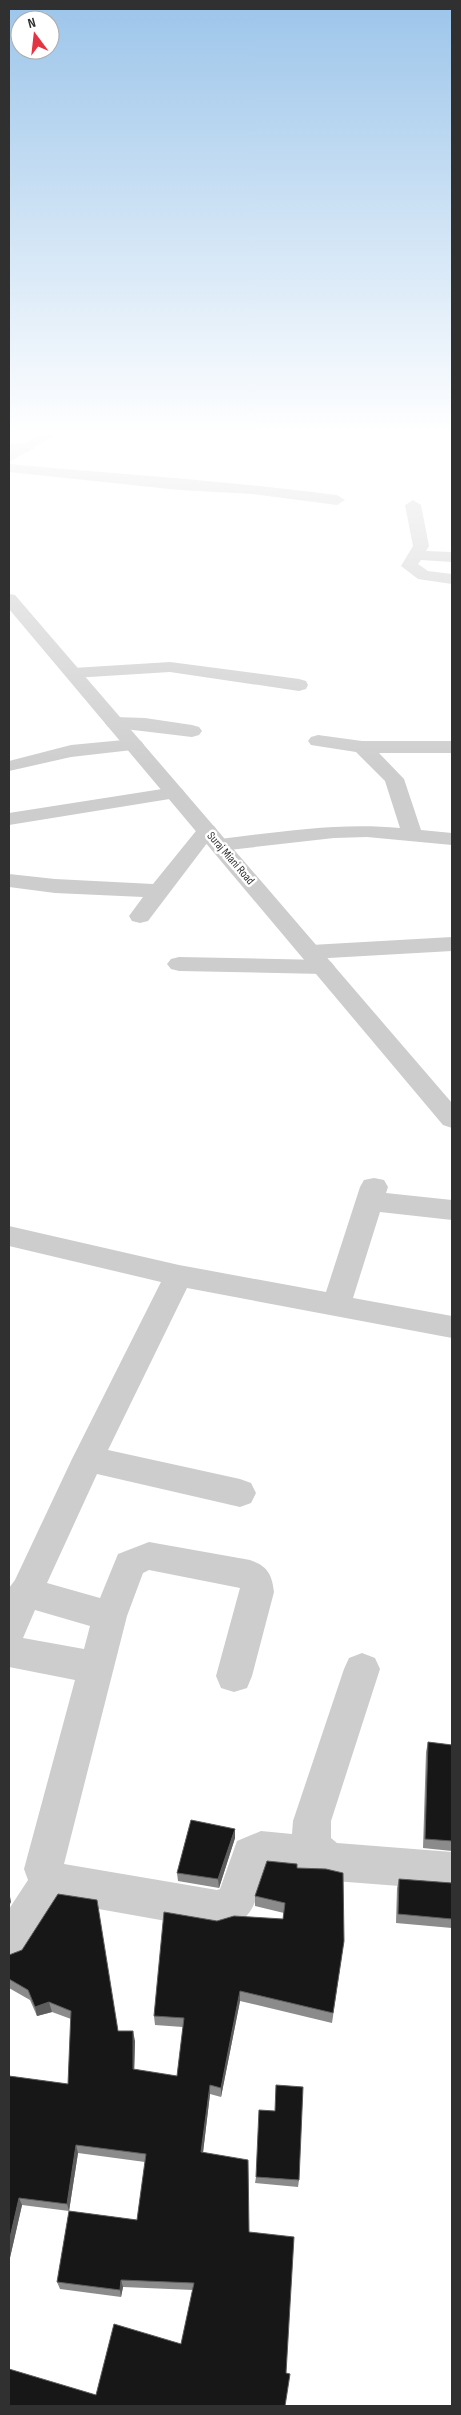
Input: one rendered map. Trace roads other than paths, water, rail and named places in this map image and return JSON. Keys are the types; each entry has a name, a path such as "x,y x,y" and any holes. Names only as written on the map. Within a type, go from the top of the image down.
{"street":[{"path":"420,548 409,566 417,573 452,579"},
{"path":"415,555 452,557"},
{"name":"Suraj Miani Road","path":"9,599 452,1119"},
{"path":"73,674 170,668 299,684"},
{"path":"115,723 139,723 192,731"},
{"path":"318,741 362,747 452,747"},
{"path":"11,766 71,751 134,745"},
{"path":"362,747 391,774 413,836"},
{"path":"9,820 174,793"},
{"path":"140,916 160,891 213,838 367,831 452,839"},
{"path":"9,881 56,886 160,891"},
{"path":"179,964 317,959 452,944"},
{"path":"336,1306 372,1194 452,1210"},
{"path":"9,1236 179,1276 452,1327"},
{"path":"9,1630 24,1592 179,1276"},
{"path":"88,1459 240,1493"},
{"path":"234,1676 258,1592 256,1580 250,1575 149,1556 138,1559 130,1564 110,1616 43,1869 44,1875 50,1881 217,1910 226,1908 235,1902 251,1855 261,1850 322,1857 334,1862 452,1871"},
{"path":"24,1592 110,1616"},
{"path":"9,1650 96,1668"},
{"path":"322,1857 315,1849 310,1838 312,1820 362,1670"},
{"path":"9,1945 50,1881"}]}
